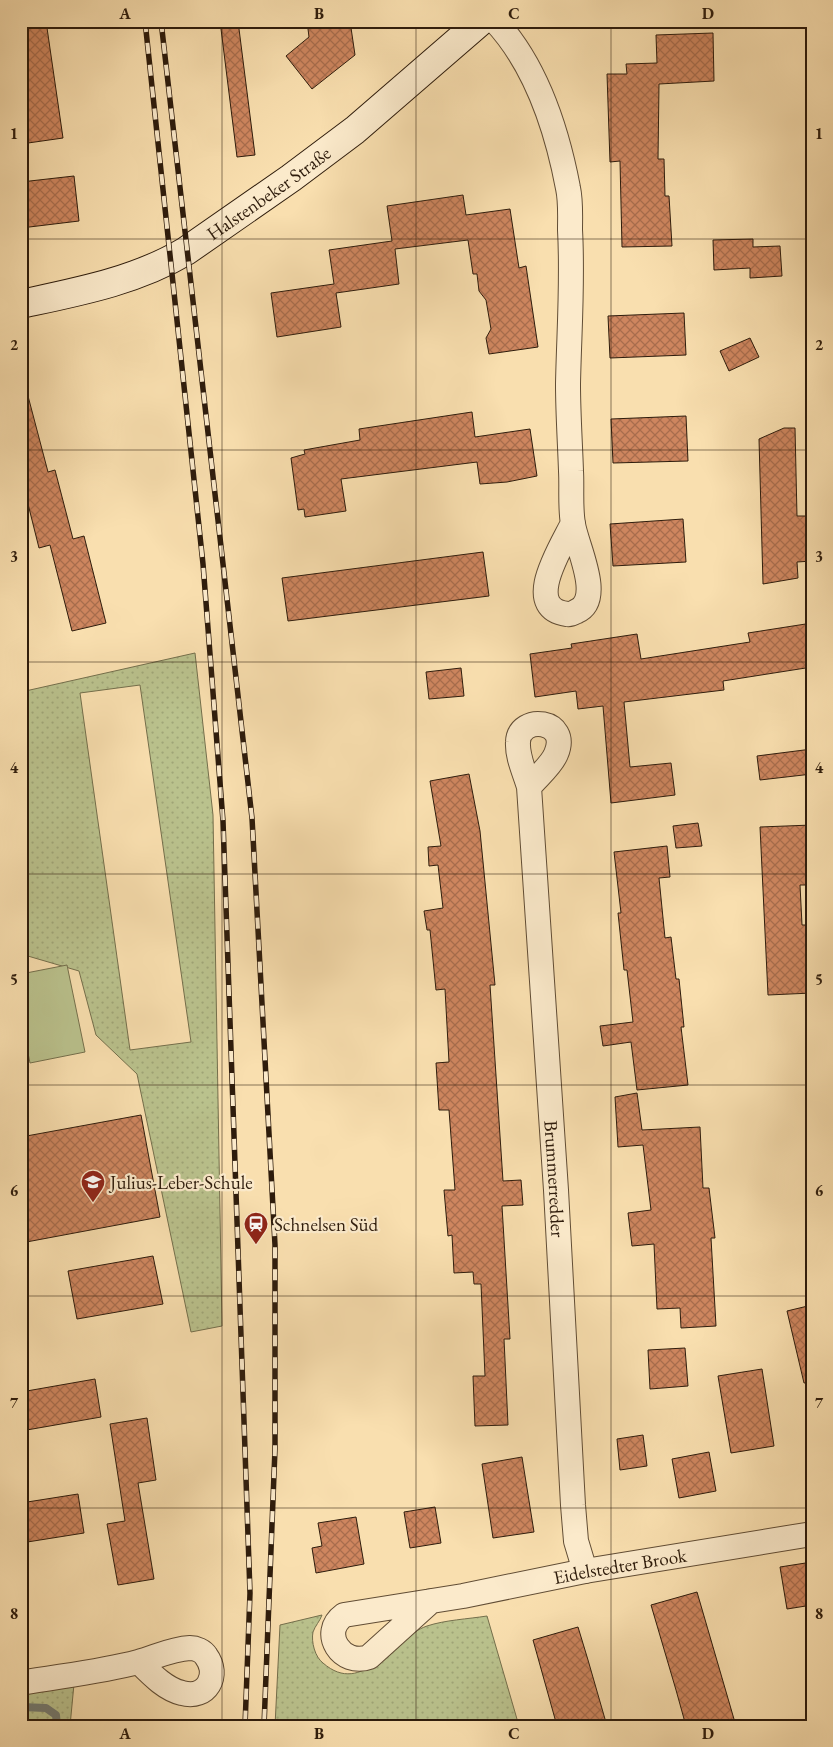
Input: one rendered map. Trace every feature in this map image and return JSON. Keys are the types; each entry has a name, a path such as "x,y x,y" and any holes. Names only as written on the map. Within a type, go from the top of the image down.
{"street":[{"name":"Halstenbeker Straße","path":"21,304 73,293 129,277 186,251 291,178 355,130 482,21"},
{"path":"495,21 511,38 536,83 552,123 568,190 572,264 568,386 573,523"},
{"name":"Brummerredder","path":"529,787 556,1190 573,1505 576,1542 585,1571"},
{"name":"Eidelstedter Brook","path":"431,1601 585,1571 812,1534"},
{"path":"21,1683 139,1662"}],"green space":[{"path":"195,653 213,815 222,1326 191,1332 137,1074 96,1035 79,971 21,954 21,692","holes":["140,685 191,1042 130,1050 80,693"]},
{"path":"67,965 85,1052 30,1063 21,1018 21,974"},
{"path":"322,1615 313,1632 314,1649 323,1663 338,1672 351,1674 364,1670 377,1662 414,1632 427,1626 487,1616 519,1726 275,1726 280,1625"},
{"path":"74,1684 70,1726 21,1726 21,1693"}],"building":[{"path":"21,21 46,21 63,138 21,144"},
{"path":"220,21 238,21 255,155 237,157"},
{"path":"307,21 350,21 355,55 312,89 286,56 309,37"},
{"path":"713,33 714,81 659,84 658,159 664,159 665,196 669,196 672,246 622,247 620,161 610,162 607,74 627,74 626,64 657,63 656,35"},
{"path":"74,176 79,221 21,228 21,182"},
{"path":"463,195 466,215 510,209 519,268 526,266 538,347 489,354 486,338 491,329 486,300 479,291 477,274 473,274 468,240 395,249 399,284 336,293 341,327 277,337 271,293 334,284 329,250 392,241 387,206"},
{"path":"753,239 753,247 780,246 782,276 750,278 750,268 714,270 713,240"},
{"path":"684,313 686,355 610,358 608,316"},
{"path":"750,338 759,357 729,371 720,351"},
{"path":"28,396 48,472 55,470 73,539 84,536 106,623 72,631 50,545 39,548 21,476 21,397"},
{"path":"472,412 475,437 530,429 537,476 507,482 480,484 477,462 341,479 346,511 305,517 304,509 298,510 291,458 305,454 304,450 360,440 359,429"},
{"path":"686,416 688,461 613,463 611,419"},
{"path":"784,428 795,428 797,516 812,516 812,561 797,562 798,578 763,584 759,439"},
{"path":"683,519 686,562 613,566 610,524"},
{"path":"483,552 489,596 288,621 282,578"},
{"path":"812,623 812,667 723,681 724,690 624,702 630,767 671,763 675,795 611,803 603,706 578,709 576,691 535,697 530,654 572,648 571,644 637,634 641,659 750,642 748,633"},
{"path":"461,668 464,696 429,699 426,672"},
{"path":"812,749 812,774 760,780 757,756"},
{"path":"469,774 480,831 495,985 490,985 503,1181 521,1180 523,1205 502,1206 510,1339 504,1339 508,1425 475,1426 473,1376 485,1376 481,1284 474,1284 473,1272 454,1273 452,1235 448,1236 444,1190 455,1190 449,1110 439,1110 436,1063 449,1062 445,989 436,990 430,930 427,930 424,911 443,908 438,865 429,866 428,847 441,846 430,781"},
{"path":"698,823 702,846 676,848 673,826"},
{"path":"812,825 812,885 800,885 802,925 812,925 812,993 768,995 760,827"},
{"path":"667,846 670,877 659,878 665,938 671,937 676,979 679,979 684,1027 681,1027 688,1085 637,1090 631,1042 603,1046 600,1026 633,1022 627,970 624,970 618,913 621,913 614,852"},
{"path":"637,1093 642,1130 700,1127 703,1188 709,1188 715,1238 711,1238 716,1326 681,1328 680,1308 657,1309 654,1244 632,1246 628,1213 651,1210 643,1145 618,1147 615,1097"},
{"path":"141,1115 160,1217 21,1243 21,1137"},
{"path":"153,1256 163,1304 77,1319 68,1271"},
{"path":"812,1305 812,1382 804,1383 787,1311"},
{"path":"685,1348 688,1386 650,1389 648,1350"},
{"path":"762,1369 774,1446 731,1453 718,1376"},
{"path":"95,1379 101,1417 21,1431 21,1392"},
{"path":"147,1418 156,1480 138,1483 154,1579 118,1585 107,1524 125,1521 110,1424"},
{"path":"643,1435 647,1466 620,1470 617,1439"},
{"path":"709,1452 716,1491 679,1498 672,1459"},
{"path":"522,1457 534,1532 493,1538 482,1464"},
{"path":"78,1494 84,1533 21,1543 21,1503"},
{"path":"435,1507 441,1543 410,1548 404,1512"},
{"path":"356,1517 364,1564 316,1573 312,1548 322,1546 318,1523"},
{"path":"812,1562 812,1605 787,1609 780,1567"},
{"path":"697,1592 736,1726 686,1726 651,1605"},
{"path":"578,1627 607,1726 557,1726 533,1640"}],"waterway":[{"path":"21,1707 46,1708 56,1715 57,1726"}],"railway":[{"path":"145,21 203,564 223,821 250,1593 245,1726"},
{"path":"161,21 252,818 275,1245 275,1449 264,1726"}],"place":[{"name":"Julius-Leber-Schule","path":"93,1203"},
{"name":"Schnelsen Süd","path":"256,1245"}]}
